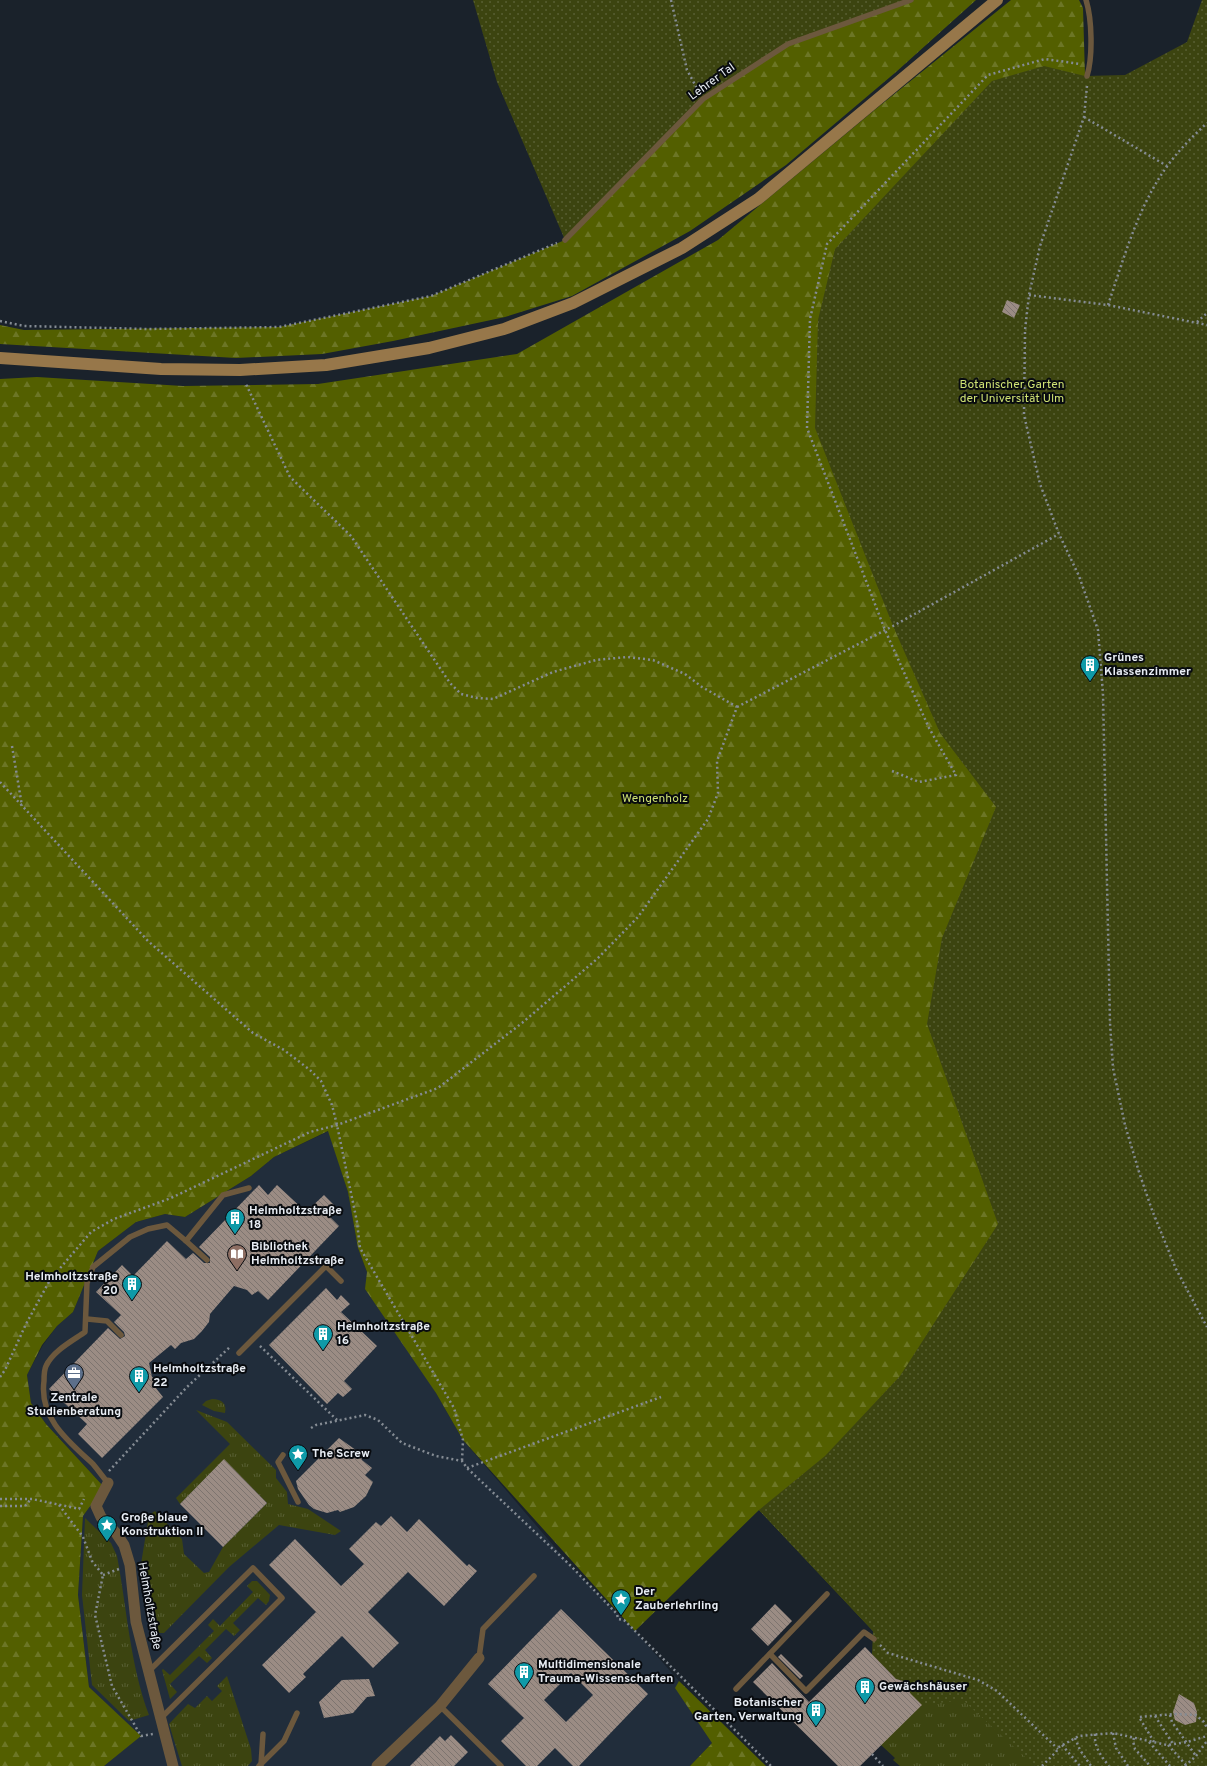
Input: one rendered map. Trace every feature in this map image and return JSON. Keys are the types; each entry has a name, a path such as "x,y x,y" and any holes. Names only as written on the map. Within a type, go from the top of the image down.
{"street":[{"path":"0,358 161,369 240,370 326,365 429,348 504,329 573,303 682,248 758,199 997,0"},
{"path":"96,1506 106,1480"},
{"name":"Helmholtzstraße","path":"96,1506 101,1517 116,1533 124,1545 130,1565 136,1622 172,1766"},
{"path":"377,1766 440,1706 479,1658"}],"lane":[{"name":"Lehrer Tal","path":"565,240 703,99 788,44 911,0"},
{"path":"1086,0 1088,7 1090,66 1087,76"},
{"path":"186,1241 223,1195 249,1188"},
{"path":"106,1480 94,1466 61,1434 49,1416 44,1403 43,1390 45,1366 54,1354 85,1332 87,1283 93,1267 107,1254 130,1237 148,1229 167,1225 207,1260"},
{"path":"239,1353 326,1266 341,1281"},
{"path":"86,1319 107,1321 121,1335"},
{"path":"283,1455 278,1462 298,1502"},
{"path":"148,1672 253,1568 282,1598 160,1719"},
{"path":"479,1658 483,1629 534,1576"},
{"path":"736,1689 828,1594"},
{"path":"770,1654 806,1691 864,1632 874,1639"},
{"path":"440,1706 502,1766"},
{"path":"260,1765 284,1741 298,1713"},
{"path":"260,1765 263,1734"}],"path":[{"path":"671,0 687,70 703,99"},
{"path":"892,771 919,782 956,775 929,728 885,630 807,428 810,319 827,244 988,75 1045,59 1090,66"},
{"path":"1087,76 1084,117 1040,246 1029,295 1024,330 1024,415 1040,484 1059,534 1080,576 1098,630 1103,694 1110,1023 1113,1068 1125,1125 1152,1210 1176,1269 1207,1327"},
{"path":"1084,117 1167,166"},
{"path":"1108,305 1138,219 1167,166 1207,123"},
{"path":"0,321 24,326 148,329 279,327 431,296 565,240"},
{"path":"1029,295 1108,305 1207,325"},
{"path":"1197,323 1207,313"},
{"path":"240,370 290,477 351,536 450,683 461,694 476,698 492,698 553,672 596,660 627,657 653,660 685,674 702,687 737,707"},
{"path":"337,1126 438,1088 522,1023 597,959 638,917 708,820 718,793 717,761 737,707 885,630 1059,534"},
{"path":"12,746 22,807"},
{"path":"0,782 148,941 253,1033 284,1050 321,1081 332,1105 337,1126 357,1222 360,1248 454,1408 463,1440 462,1461 467,1468 571,1566 617,1614 618,1619 624,1620 771,1766"},
{"path":"106,1480 187,1387 238,1338 246,1347 256,1343 338,1421"},
{"path":"467,1468 661,1396"},
{"path":"311,1428 316,1425 365,1415 378,1420 402,1443 436,1456 462,1461"},
{"path":"80,1509 82,1502 86,1497"},
{"path":"0,1499 30,1499 80,1509 96,1506"},
{"path":"0,1506 25,1506 30,1499"},
{"path":"58,1505 83,1536 92,1561 103,1575 95,1615 112,1686 140,1736"},
{"path":"874,1639 888,1653 978,1680 997,1691 1058,1749"},
{"path":"1154,1742 1139,1717 1196,1714 1204,1722 1207,1728"},
{"path":"1170,1715 1172,1722 1196,1756"},
{"path":"1155,1716 1173,1744"},
{"path":"1042,1766 1062,1745 1075,1738 1095,1734 1112,1733 1168,1745 1187,1742 1207,1736"},
{"path":"1112,1733 1116,1748 1128,1766"},
{"path":"1095,1734 1097,1748 1109,1766"},
{"path":"1075,1738 1080,1750 1091,1766"},
{"path":"1134,1738 1132,1741 1135,1748 1150,1766"},
{"path":"1168,1745 1186,1766 1196,1756 1207,1740"},
{"path":"1148,1741 1170,1766"},
{"path":"1062,1745 1080,1766"},
{"path":"872,1754 883,1766"}],"shaded area":[{"path":"329,1131 348,1192 358,1248 367,1272 463,1440 571,1566 635,1631 679,1681 676,1688 712,1743 690,1766 104,1766 140,1736 89,1687 78,1595 83,1516 104,1487 46,1424 31,1403 27,1375 43,1345 57,1326 73,1312 98,1251 136,1222 165,1214 185,1217 251,1176 274,1157"}],"green space":[{"path":"473,0 911,0 788,44 703,99 565,240 497,82"},
{"path":"911,0 976,0 896,72 786,165 690,231 572,296 505,317 393,341 322,354 236,358 0,344 0,325 24,330 279,327 431,296 565,240 703,99 788,44"},
{"name":"Wengenholz","path":"1011,0 1079,0 1083,8 1085,76 1201,729 873,1631 759,1510 635,1631 463,1440 436,1393 365,1289 367,1272 358,1248 348,1192 328,1131 274,1157 251,1176 185,1217 165,1214 136,1222 98,1251 73,1312 57,1326 42,1345 27,1375 31,1403 46,1424 104,1487 83,1516 78,1595 89,1687 141,1736 104,1766 0,1766 0,379 37,377 183,386 318,384 517,354 718,240 877,108"},
{"name":"Botanischer Garten der Universität Ulm","path":"1202,0 1207,0 1207,1766 1035,1766 963,1700 922,1705 910,1693 907,1682 896,1679 872,1654 873,1631 759,1510 825,1456 900,1376 998,1224 927,1024 942,938 996,807 940,733 893,626 815,428 818,320 835,249 992,81 1044,66 1085,76 1125,75 1187,42"},
{"path":"212,1399 219,1400 223,1403 225,1413 214,1411 202,1405 206,1401"},
{"path":"196,1410 227,1422 276,1470 276,1478 287,1492 288,1504 308,1509 341,1531 335,1535 279,1525 229,1567 164,1633 156,1633 143,1584 141,1564 149,1515 155,1511 182,1539 184,1554 204,1573 209,1572 223,1547 267,1503 224,1460 180,1504 176,1498 230,1444"},
{"path":"85,1518 111,1543 117,1556 137,1676 149,1715 129,1721 92,1685 82,1595"},
{"path":"252,1581 257,1581 270,1595 269,1601 266,1605 258,1598 233,1623 240,1630 234,1636 226,1629 205,1650 212,1658 207,1663 199,1656 170,1684 177,1692 170,1699 162,1670 163,1669 170,1675 214,1631 208,1625 213,1619 220,1626 253,1592 247,1586"},
{"path":"920,1627 1035,1766 900,1766 893,1760 895,1758 881,1745 910,1693 907,1682 896,1679 872,1654"},
{"path":"227,1676 251,1749 252,1761 248,1766 182,1766 169,1724 188,1704 195,1708 207,1696 212,1701 222,1691 217,1686"},
{"path":"679,1681 766,1766 690,1766 712,1743 675,1688"}],"building":[{"path":"1007,300 1020,305 1014,318 1002,312"},
{"path":"259,1185 268,1195 277,1185 306,1212 324,1195 338,1209 330,1217 339,1226 268,1300 258,1291 252,1295 247,1290 234,1286 210,1314 209,1322 194,1339 181,1343 175,1349 171,1345 149,1363 152,1377 159,1380 155,1387 163,1397 102,1458 78,1434 87,1424 49,1389 108,1328 120,1339 125,1336 124,1332 114,1322 121,1315 96,1292 122,1265 133,1276 167,1241 186,1259 193,1253 204,1263 210,1263 210,1257 199,1247"},
{"name":"Helmholtzstraße 16","path":"326,1288 337,1300 341,1295 350,1304 341,1312 377,1346 344,1381 352,1389 343,1397 338,1393 327,1404 269,1345"},
{"path":"339,1438 360,1453 362,1460 372,1468 365,1475 373,1482 366,1496 354,1507 340,1512 338,1510 327,1513 314,1509 309,1505 298,1489 296,1481"},
{"path":"224,1459 267,1503 223,1547 180,1504"},
{"path":"391,1516 407,1532 419,1519 467,1566 469,1564 477,1571 444,1606 408,1572 368,1612 399,1643 373,1668 342,1636 303,1674 306,1677 289,1693 262,1665 316,1612 269,1565 295,1539 341,1586 364,1564 349,1549 376,1522 381,1526"},
{"path":"775,1604 792,1621 768,1646 751,1629"},
{"name":"Multidimensionale Trauma-Wissenschaften","path":"561,1609 648,1694 579,1766 573,1766 555,1748 537,1766 526,1766 501,1741 524,1718 488,1684","holes":["571,1673 593,1695 566,1722 544,1700"]},
{"name":"Gewächshäuser","path":"865,1647 896,1679 907,1682 910,1693 922,1705 860,1766 838,1766 753,1682 772,1663 809,1702"},
{"path":"781,1654 803,1676 800,1679 778,1657"},
{"path":"369,1679 375,1696 367,1697 353,1713 324,1718 319,1702 342,1680"},
{"path":"1179,1694 1194,1703 1197,1712 1196,1722 1185,1725 1175,1720 1173,1712"},
{"path":"451,1735 468,1752 454,1766 410,1766 440,1736 445,1741"}],"place":[{"name":"Grünes Klassenzimmer","path":"1090,682"},
{"name":"Helmholtzstraße 18","path":"235,1235"},
{"name":"Bibliothek Helmholtzstraße","path":"237,1271"},
{"name":"Helmholtzstraße 20","path":"132,1301"},
{"name":"Helmholtzstraße 16","path":"323,1351"},
{"name":"Zentrale Studienberatung","path":"74,1390"},
{"name":"Helmholtzstraße 22","path":"139,1393"},
{"name":"The Screw","path":"298,1471"},
{"name":"Große blaue Konstruktion II","path":"107,1542"},
{"name":"Der Zauberlehrling","path":"621,1616"},
{"name":"Multidimensionale Trauma-Wissenschaften","path":"524,1689"},
{"name":"Gewächshäuser","path":"865,1704"},
{"name":"Botanischer Garten, Verwaltung","path":"816,1727"}]}
